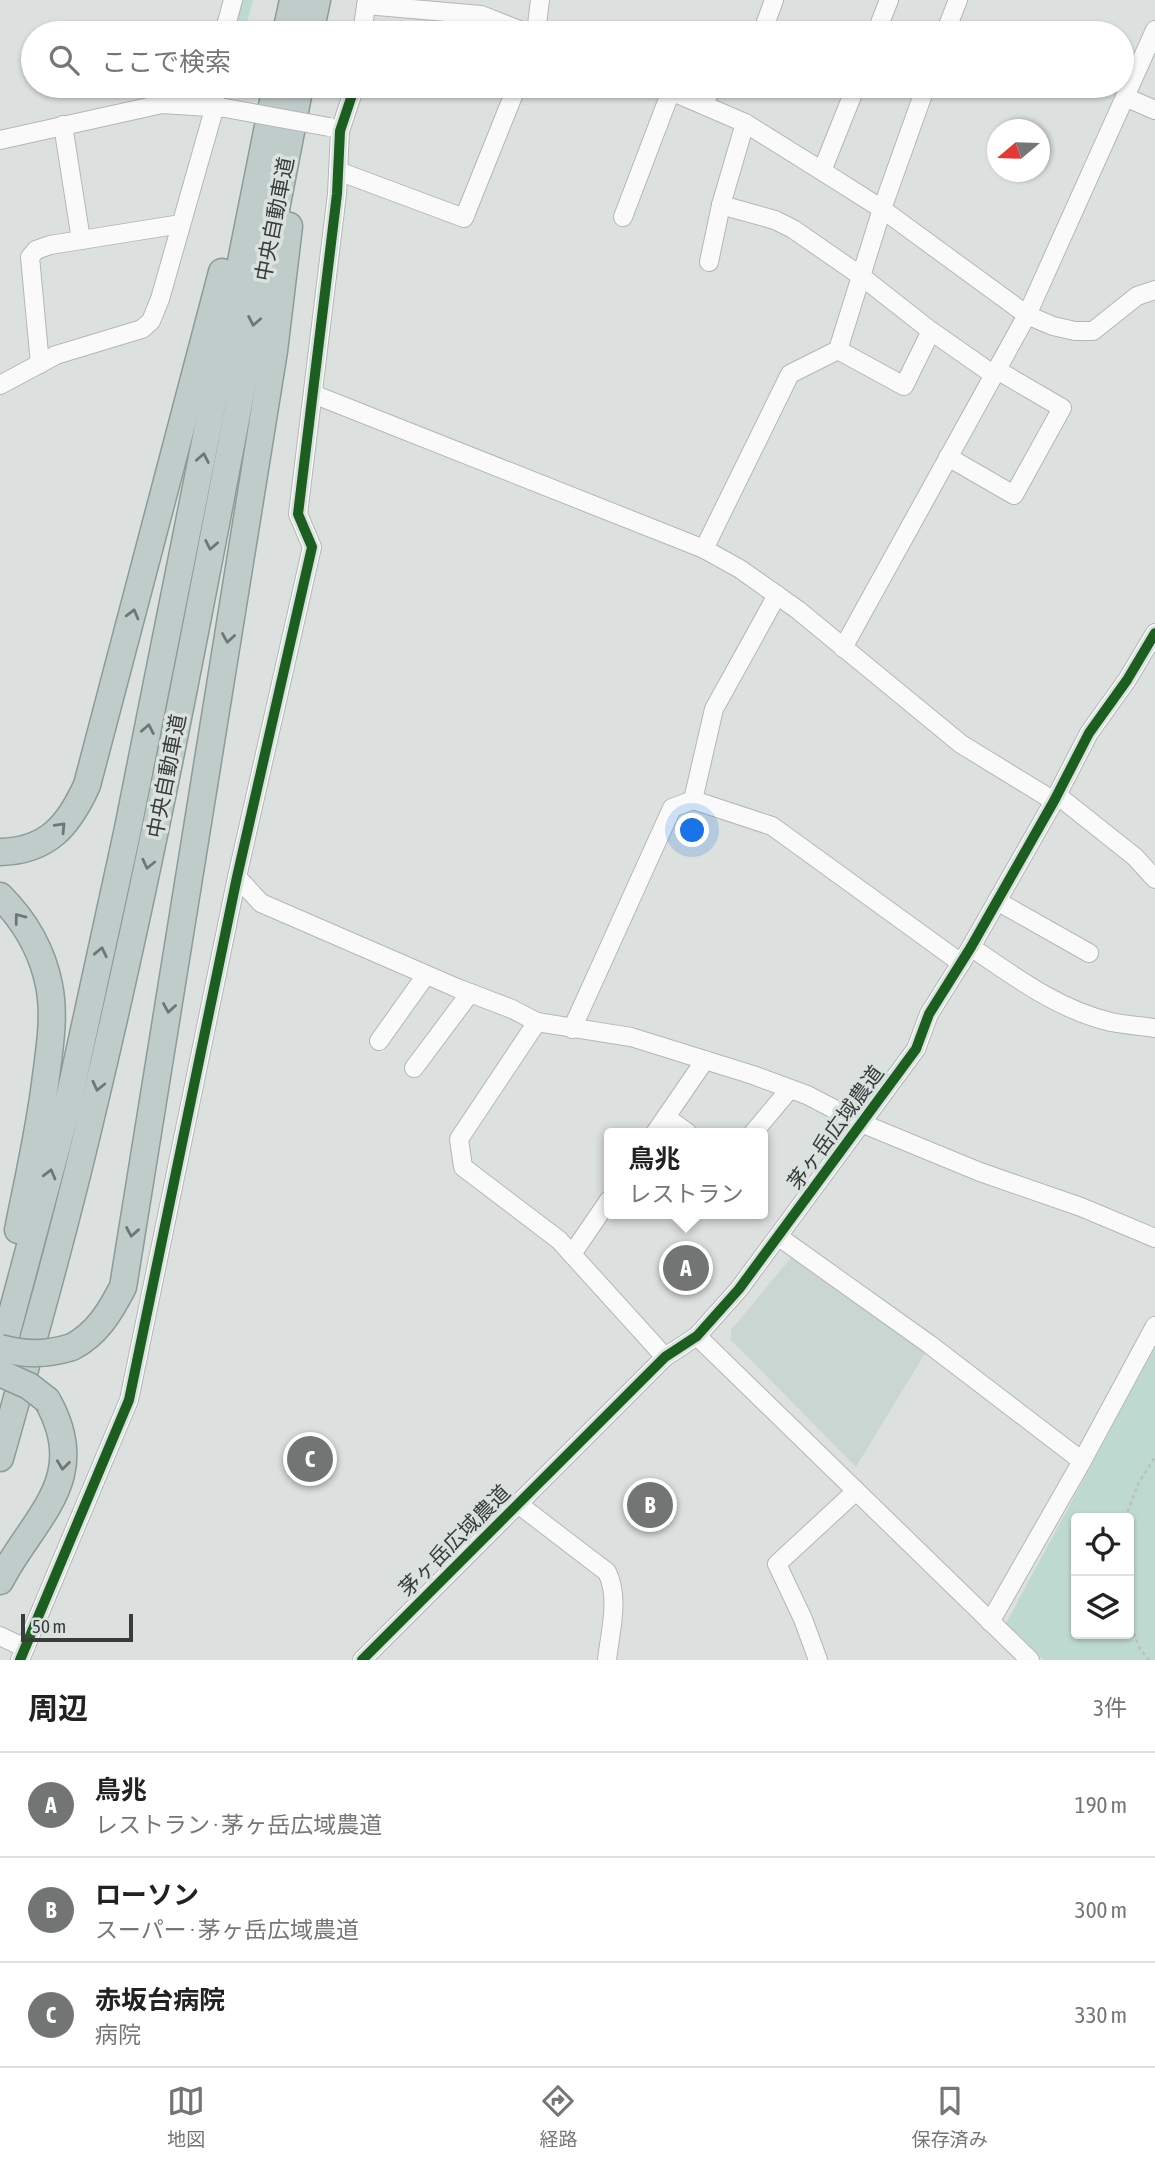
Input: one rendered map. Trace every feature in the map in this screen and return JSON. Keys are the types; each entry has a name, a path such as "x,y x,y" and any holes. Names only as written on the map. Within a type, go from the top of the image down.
{"highway":[{"path":"300,21 318,0"},
{"path":"0,852 30,847 49,839 64,827 87,785 208,331 267,98"},
{"name":"中央自動車道","path":"0,1358 67,1108 125,846 274,98"},
{"name":"中央自動車道","path":"0,1458 72,1195 148,862 298,98"},
{"path":"0,1348 36,1355 72,1347 85,1340 98,1327 111,1311 123,1287 274,351 306,98"},
{"path":"0,897 15,911 31,934 49,984 52,1012 42,1107 0,1317"},
{"path":"0,1373 29,1386 47,1400 59,1421 65,1449 62,1476 48,1505 0,1581"}],"street":[{"path":"227,21 233,0"},
{"path":"538,21 540,0"},
{"path":"766,21 774,0"},
{"path":"881,21 889,0"},
{"path":"950,21 958,0"},
{"path":"364,21 366,2 481,15 496,21"},
{"path":"1134,77 1155,30"},
{"path":"0,385 56,355 142,329 151,321 220,106 218,98"},
{"path":"14,1646 129,1400 237,877 312,547 298,514 338,170 335,129 349,98"},
{"path":"338,170 464,218 512,98"},
{"path":"623,217 662,98"},
{"path":"690,98 745,123 822,171 882,209 1027,315 1053,326 1075,331 1093,331 1137,296 1155,289"},
{"path":"697,101 702,98"},
{"path":"822,171 851,98"},
{"path":"704,549 790,374 838,350 882,209 922,98"},
{"path":"843,648 1027,315 1125,98"},
{"path":"1127,98 1155,110"},
{"path":"0,140 162,104 220,106 335,129"},
{"path":"709,262 745,123"},
{"path":"63,125 81,240"},
{"path":"722,205 775,220 793,229 861,276 931,331 995,372 1062,408 1014,495 948,457"},
{"path":"40,364 30,257 36,250 50,245 181,224"},
{"path":"838,350 904,386 931,331"},
{"path":"313,394 704,549 740,569 777,595 961,744 1055,798 1135,857 1155,879"},
{"path":"693,800 714,709 777,595"},
{"name":"茅ヶ岳広域農道","path":"362,1660 665,1357 697,1336 779,1237 916,1049 929,1014 971,947 1089,733 1127,680 1155,633"},
{"path":"572,1029 672,808 693,800 772,826 961,963"},
{"path":"237,877 261,903 537,1022 631,1037 790,1089 980,1172 1155,1238"},
{"path":"997,901 1089,953"},
{"path":"971,947 1036,991 1083,1012 1110,1021 1155,1028"},
{"path":"379,1041 426,975"},
{"path":"414,1068 470,993"},
{"path":"537,1022 459,1139 463,1167 559,1240 665,1357"},
{"path":"658,1128 705,1060"},
{"path":"757,1128 790,1089"},
{"path":"666,1117 681,1128"},
{"path":"572,1254 604,1207"},
{"path":"779,1237 929,1344 1082,1461"},
{"path":"990,1622 1155,1326"},
{"path":"697,1336 1030,1660"},
{"path":"818,1660 803,1619 777,1564 856,1491"},
{"path":"517,1504 607,1572 613,1583 614,1596 607,1660"}],"path":[{"path":"1127,1513 1139,1482 1155,1457"},
{"path":"1134,1633 1140,1649 1149,1660"}],"shaded area":[{"path":"794,1254 927,1350 856,1467 731,1340 731,1330"}],"green space":[{"path":"238,0 253,0 247,21 233,21"},
{"path":"1155,1347 1155,1660 1044,1660 1004,1627"}],"cycle path":[{"path":"20,1660 129,1400 237,877 312,547 298,514 337,194 340,131 351,98"},
{"path":"362,1660 665,1357 697,1336 739,1289 916,1049 929,1014 971,947 1054,801 1089,733 1127,680 1155,633"}],"place":[{"name":"鳥兆","path":"686,1268"},
{"name":"赤坂台病院","path":"310,1459"},
{"name":"ローソン","path":"650,1505"}]}
